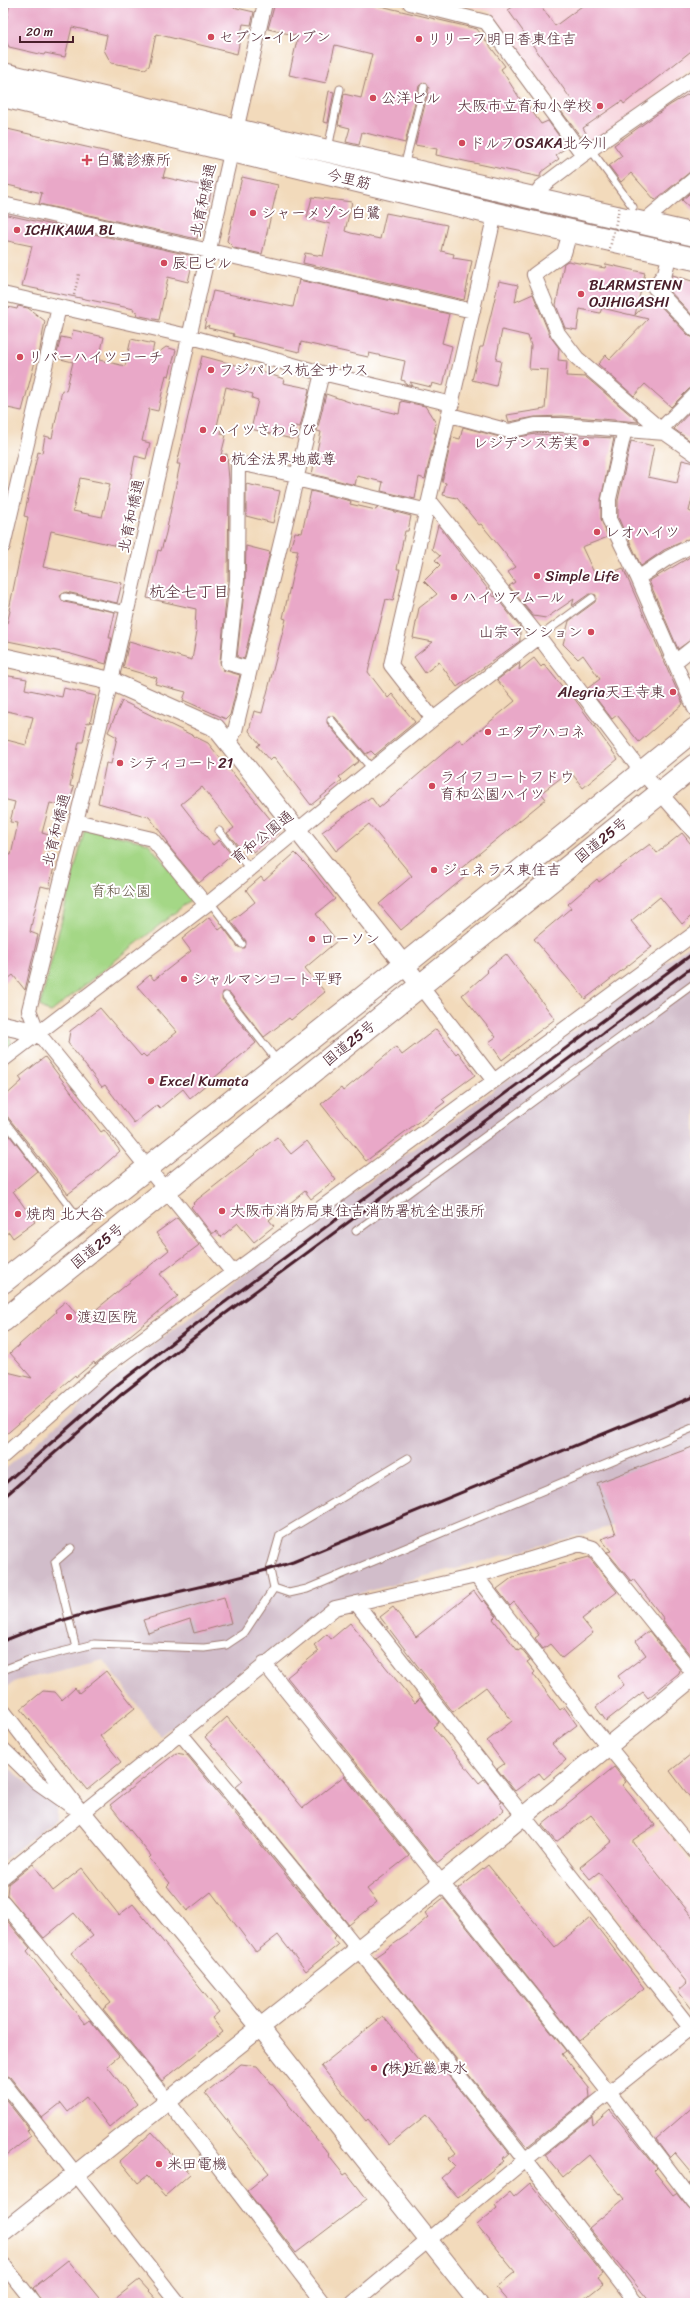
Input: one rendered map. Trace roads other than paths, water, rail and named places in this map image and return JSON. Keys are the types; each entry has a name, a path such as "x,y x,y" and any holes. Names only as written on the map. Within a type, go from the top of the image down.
{"main road":[{"name":"今里筋","path":"3,74 234,141 495,214 695,259"},
{"name":"今里筋","path":"3,96 234,141 327,151 533,198 638,215 694,234"},
{"name":"国道25号","path":"3,1282 404,965 695,729"},
{"name":"国道25号","path":"3,1321 695,765"}],"street":[{"name":"北育和橋通","path":"233,1273 149,1167 38,1033 28,1010 128,610 188,336 209,251 265,3"},
{"path":"410,3 486,22 587,153"},
{"path":"533,198 541,187 695,77"},
{"path":"638,215 695,178"},
{"path":"3,204 473,311"},
{"path":"433,719 391,665 429,506 495,214"},
{"path":"570,232 564,253 534,275 558,332 577,358 663,431 695,454"},
{"path":"670,253 665,273 654,287 695,330"},
{"path":"3,294 188,336 451,409 509,431 535,425 562,425 663,431"},
{"path":"3,546 65,308"},
{"path":"229,741 235,731 322,373"},
{"path":"663,431 695,394"},
{"path":"625,429 609,499 609,519 638,578 695,709"},
{"path":"250,669 228,663 237,580 238,463 429,506 539,637 642,771 695,833"},
{"path":"638,578 668,558 695,544"},
{"name":"育和公園通","path":"3,1060 208,904 433,719 539,637"},
{"path":"675,662 695,646"},
{"path":"3,657 111,681 216,728 229,741 494,1081"},
{"path":"76,821 152,839 208,904"},
{"path":"3,1456 106,1366 695,933"},
{"path":"3,1025 38,1033"},
{"path":"3,1877 83,1814 264,1663 335,1608 476,1576 580,1544 593,1548 695,1675 607,1745 443,1882 167,2100 3,2232"},
{"path":"476,1576 607,1745 695,1852"},
{"path":"353,2303 526,2159 693,2029 356,1604"},
{"path":"264,1663 443,1882 610,2093 695,2204"},
{"path":"4,1712 83,1814 260,2027 478,2303"},
{"path":"180,1733 359,1948 526,2159 636,2303"},
{"path":"3,1749 37,1782 83,1814"},
{"path":"3,1902 167,2100 323,2303"},
{"path":"3,2082 178,2303"},
{"path":"3,2264 34,2303"}],"lane":[{"path":"404,169 424,88"},
{"path":"327,151 340,89"},
{"path":"587,153 638,215"},
{"path":"65,597 128,610"},
{"path":"539,637 592,598"},
{"path":"331,720 372,769"},
{"path":"219,831 250,869"},
{"path":"208,904 242,944"},
{"path":"356,1231 695,984"},
{"path":"226,996 279,1064"},
{"path":"3,1120 80,1221"},
{"path":"274,1588 289,1593 307,1589 695,1428"},
{"path":"3,1670 29,1660 94,1644 204,1648 226,1645 244,1633 274,1588 270,1570 280,1534 408,1458"},
{"path":"71,1548 54,1562 76,1648"}],"railway":[{"path":"3,1485 117,1385 213,1311 695,952"},
{"path":"3,1498 122,1394 218,1319 695,965"},
{"path":"3,1641 38,1628 110,1607 257,1573 293,1562 695,1396"}],"place":[{"name":"セブン-イレブン","path":"211,37"},
{"name":"リリーフ明日香東住吉","path":"419,39"},
{"name":"公洋ビル","path":"373,98"},
{"name":"大阪市立育和小学校","path":"600,106"},
{"name":"ドルフOSAKA北今川","path":"462,143"},
{"name":"白鷺診療所","path":"87,160"},
{"name":"シャーメゾン白鷺","path":"253,213"},
{"name":"ICHIKAWA BL","path":"17,230"},
{"name":"辰巳ビル","path":"164,263"},
{"name":"BLARMSTENN OJIHIGASHI","path":"581,294"},
{"name":"リバーハイツコーチ","path":"20,357"},
{"name":"フジパレス杭全サウス","path":"211,370"},
{"name":"ハイツさわらび","path":"203,430"},
{"name":"レジデンス芳実","path":"586,443"},
{"name":"杭全法界地蔵尊","path":"223,459"},
{"name":"レオハイツ","path":"597,532"},
{"name":"Simple Life","path":"537,576"},
{"name":"ハイツアムール","path":"454,597"},
{"name":"山宗マンション","path":"591,632"},
{"name":"Alegria天王寺東","path":"673,692"},
{"name":"エタプハコネ","path":"488,732"},
{"name":"シティコート21","path":"120,763"},
{"name":"ライフコートフドウ 育和公園ハイツ","path":"432,786"},
{"name":"ジェネラス東住吉","path":"434,870"},
{"name":"ローソン","path":"312,939"},
{"name":"シャルマンコート平野","path":"184,979"},
{"name":"Excel Kumata","path":"151,1081"},
{"name":"大阪市消防局東住吉消防署杭全出張所","path":"222,1211"},
{"name":"焼肉 北大谷","path":"18,1214"},
{"name":"渡辺医院","path":"69,1317"},
{"name":"(株)近畿東水","path":"374,2068"},
{"name":"米田電機","path":"159,2164"}],"district":[{"name":"杭全七丁目","path":"189,591"}],"park label":[{"name":"育和公園","path":"121,891"}]}
